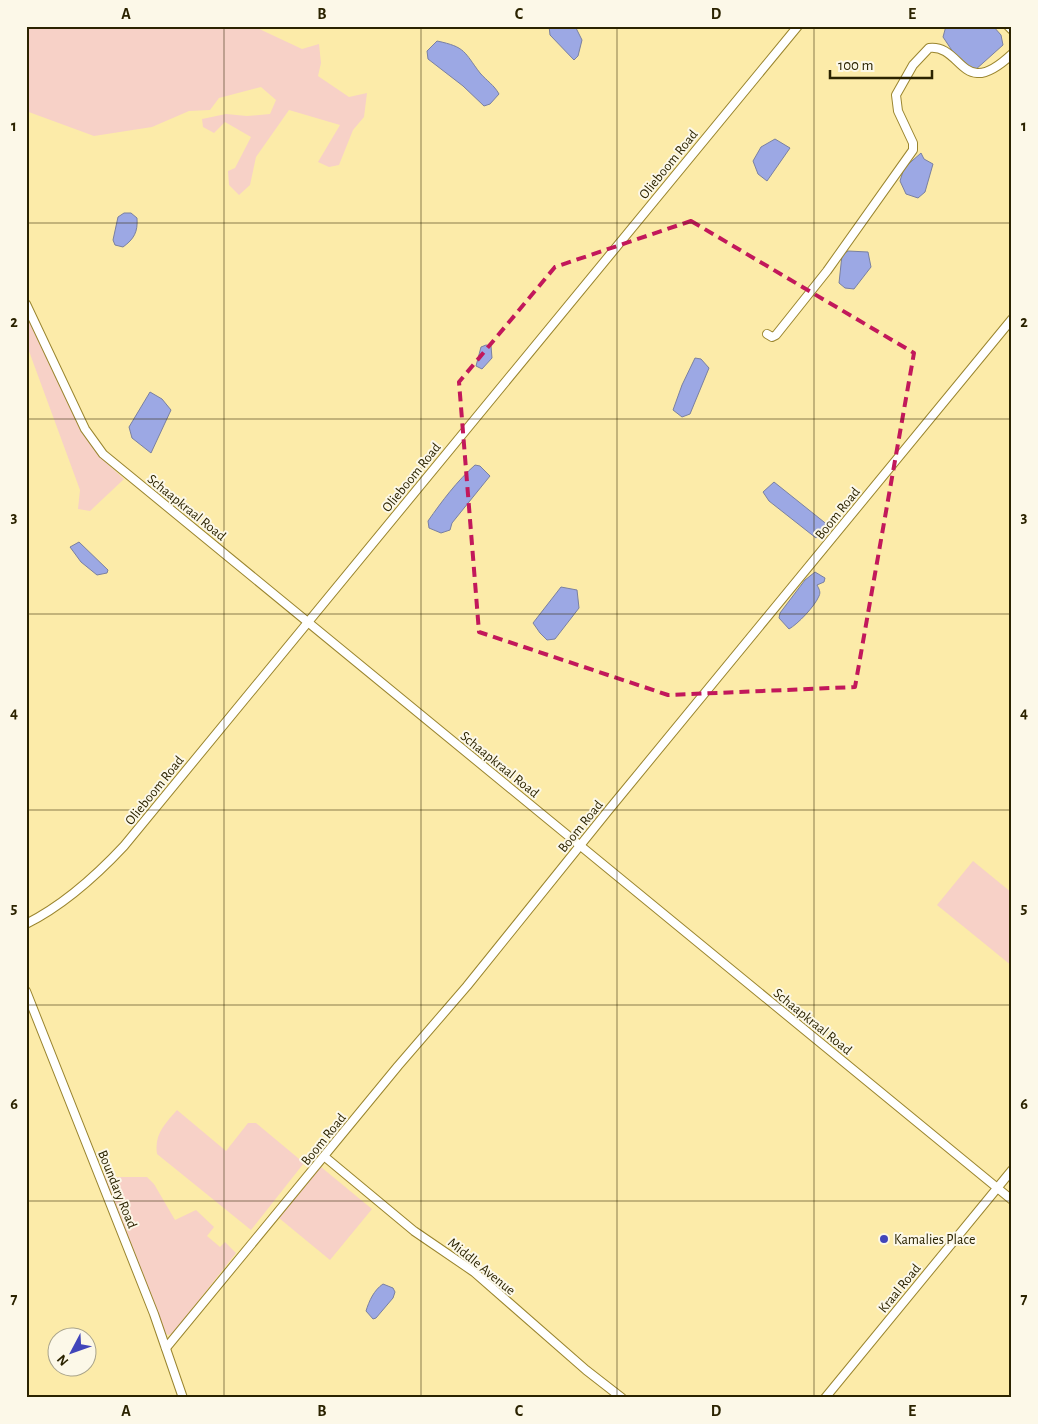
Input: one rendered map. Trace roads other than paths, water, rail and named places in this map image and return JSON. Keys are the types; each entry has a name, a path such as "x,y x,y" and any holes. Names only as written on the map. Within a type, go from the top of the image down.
{"street":[{"name":"Olieboom Road","path":"26,924 49,912 76,892 124,846 798,26"},
{"path":"1008,26 1012,30"},
{"path":"767,334 772,337 776,335 827,271 913,150 913,143 898,111 896,95 918,57 929,48 940,49 969,70 982,74 991,70 1012,54"},
{"name":"Schaapkraal Road","path":"26,304 85,429 103,454 1012,1200"},
{"name":"Boom Road","path":"166,1348 398,1066 467,986 580,845 1012,319"},
{"name":"Boundary Road","path":"26,991 166,1348 183,1398"},
{"name":"Middle Avenue","path":"325,1157 414,1231 474,1272 586,1370 622,1398"},
{"name":"Kraal Road","path":"825,1398 1012,1170"}],"water":[{"path":"549,26 575,26 582,40 578,56 574,60 550,35"},
{"path":"946,26 993,26 1001,35 1003,45 974,71 955,55 943,37"},
{"path":"437,41 463,51 480,73 495,88 499,94 490,104 484,106 463,86 428,59 427,51"},
{"path":"775,139 790,148 767,181 758,174 753,161 761,147"},
{"path":"921,153 924,159 933,164 925,192 918,198 906,194 900,181 904,168"},
{"path":"124,213 131,213 137,218 137,223 134,235 123,247 115,245 113,240 118,217"},
{"path":"848,251 868,252 871,267 854,289 845,288 839,283 842,255"},
{"path":"491,346 492,358 482,369 476,366 481,347"},
{"path":"695,358 701,359 709,368 690,414 682,417 673,410"},
{"path":"150,392 162,399 171,410 151,453 132,438 129,427"},
{"path":"475,465 480,466 490,476 452,523 450,530 441,533 429,528 428,521 456,484"},
{"path":"774,482 829,526 816,538 769,501 763,492"},
{"path":"79,542 108,570 107,573 97,575 81,562 70,547"},
{"path":"815,572 825,578 824,582 817,585 820,592 819,596 806,614 789,629 779,618 780,613 805,580"},
{"path":"561,587 577,590 579,608 555,639 547,640 533,623"},
{"path":"383,1284 393,1288 395,1292 393,1298 373,1319 366,1311 372,1296"}],"place":[{"name":"Kamalies Place","path":"884,1239"}]}
